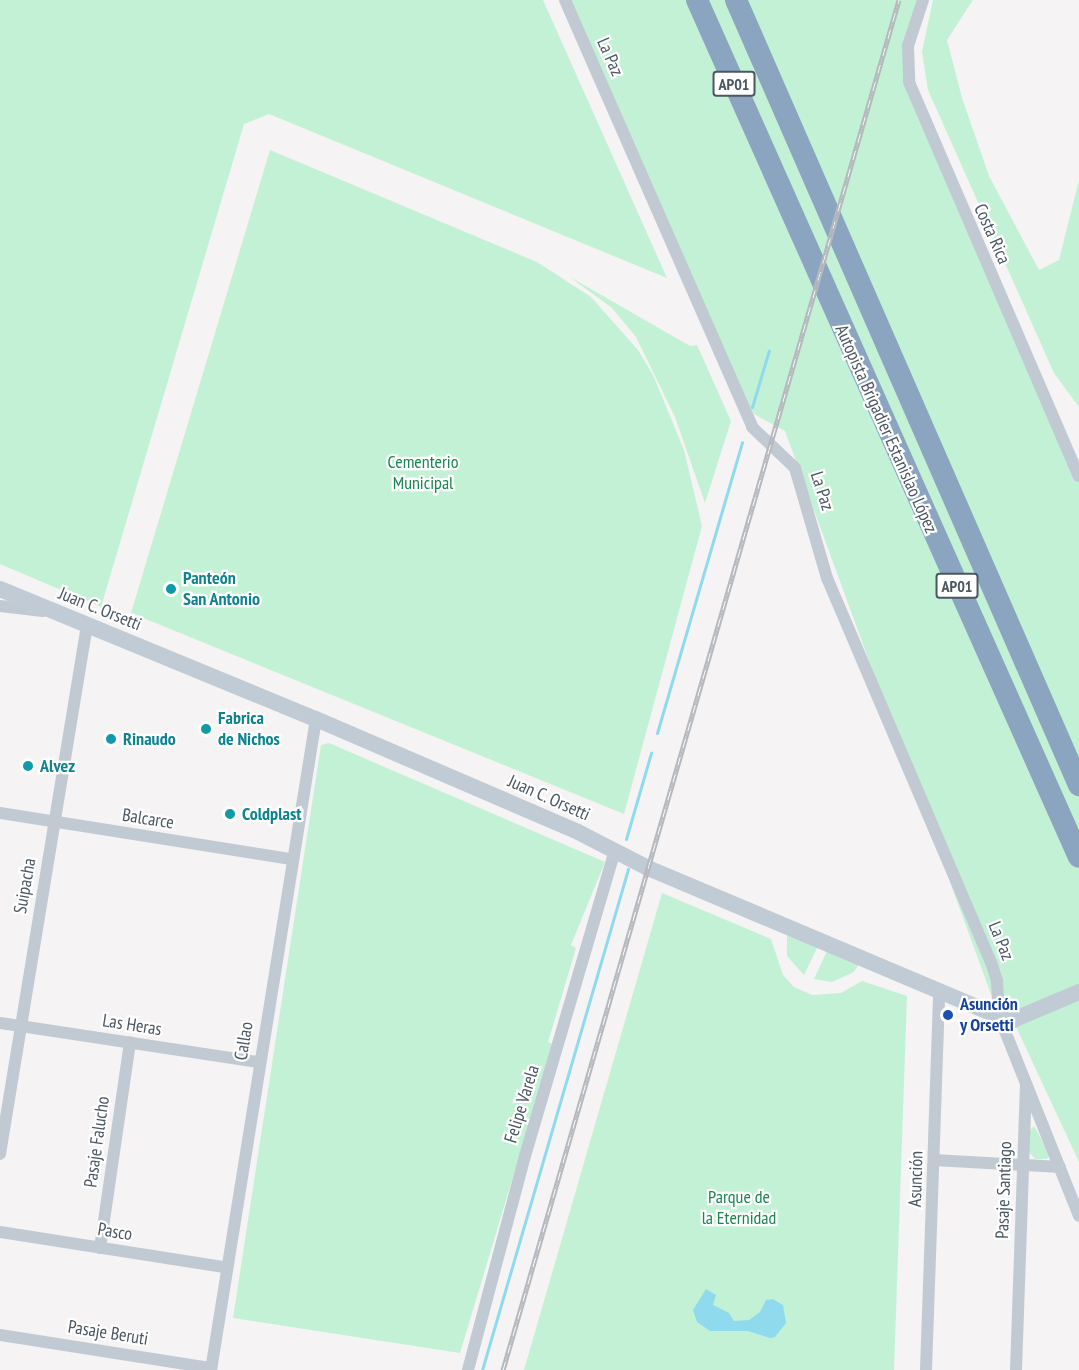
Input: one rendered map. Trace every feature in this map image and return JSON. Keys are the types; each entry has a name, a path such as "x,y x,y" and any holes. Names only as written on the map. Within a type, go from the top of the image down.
{"highway":[{"name":"Autopista Brigadier Estanislao López","path":"697,0 834,314 1079,857"},
{"name":"Autopista Brigadier Estanislao López","path":"736,0 807,155 1079,785"}],"street":[{"name":"La Paz","path":"565,0 752,426 795,468 827,578 848,632 991,962 997,981 999,1016"},
{"name":"Costa Rica","path":"923,0 908,46 909,82 1079,476"},
{"name":"Juan C. Orsetti","path":"0,589 316,719 615,851 999,1016 1013,1020 1079,992"},
{"path":"0,606 59,613"},
{"name":"Suipacha","path":"0,1154 19,1025 87,625"},
{"name":"Callao","path":"211,1369 224,1267 316,719"},
{"name":"Balcarce","path":"0,813 291,859"},
{"name":"Felipe Varela","path":"468,1370 525,1156 615,851"},
{"name":"Asunción","path":"926,1370 939,990"},
{"name":"Pasaje Santiago","path":"999,1016 1026,1082 1016,1370"},
{"name":"Las Heras","path":"0,1023 259,1062"},
{"name":"Pasaje Falucho","path":"100,1248 130,1042"},
{"path":"1026,1082 1079,1216"},
{"path":"934,1160 1060,1167"},
{"name":"Pasco","path":"0,1232 224,1267"},
{"name":"Pasaje Beruti","path":"0,1335 211,1369"}],"green space":[{"path":"0,0 543,0 667,278 269,114 244,124 101,607 0,564"},
{"path":"565,0 923,0 906,65 1079,476 1079,1162 1013,1020 999,1016 785,431 754,414 731,374"},
{"path":"933,0 973,0 947,40 962,98 989,176 1039,270 1059,260 1079,180 1079,407 1054,373 928,90 922,52"},
{"name":"Cementerio Municipal","path":"270,150 537,262 591,297 638,350 653,375 684,450 702,526 624,814 131,613"},
{"path":"570,277 690,346 697,345 731,421 705,503 675,417 636,337 612,308"},
{"path":"329,743 605,862 571,945 576,948 548,1042 553,1044 460,1353 233,1318 321,745"},
{"name":"Parque de la Eternidad","path":"662,893 771,939 783,975 794,987 812,995 841,993 862,981 907,996 894,1370 524,1370"},
{"path":"787,933 818,946 804,975 787,956"},
{"path":"827,951 859,964 854,972 832,982 814,979"},
{"path":"1034,1126 1050,1155 1047,1159 1035,1159 1029,1152 1029,1131"}],"water":[{"path":"706,1289 716,1295 713,1305 729,1313 734,1321 749,1320 760,1312 766,1300 773,1299 783,1305 786,1323 775,1337 770,1338 748,1331 710,1331 697,1322 693,1310"}],"waterway":[{"path":"752,407 769,350"},
{"path":"657,733 742,442"},
{"path":"626,839 651,753"},
{"path":"482,1370 628,869"}],"railway":[{"path":"503,1370 899,0"}],"place":[{"name":"Panteón San Antonio","path":"171,589"},
{"name":"Fabrica de Nichos","path":"206,729"},
{"name":"Rinaudo","path":"111,739"},
{"name":"Alvez","path":"28,766"},
{"name":"Coldplast","path":"230,814"},
{"name":"Asunción y Orsetti","path":"948,1015"}]}
